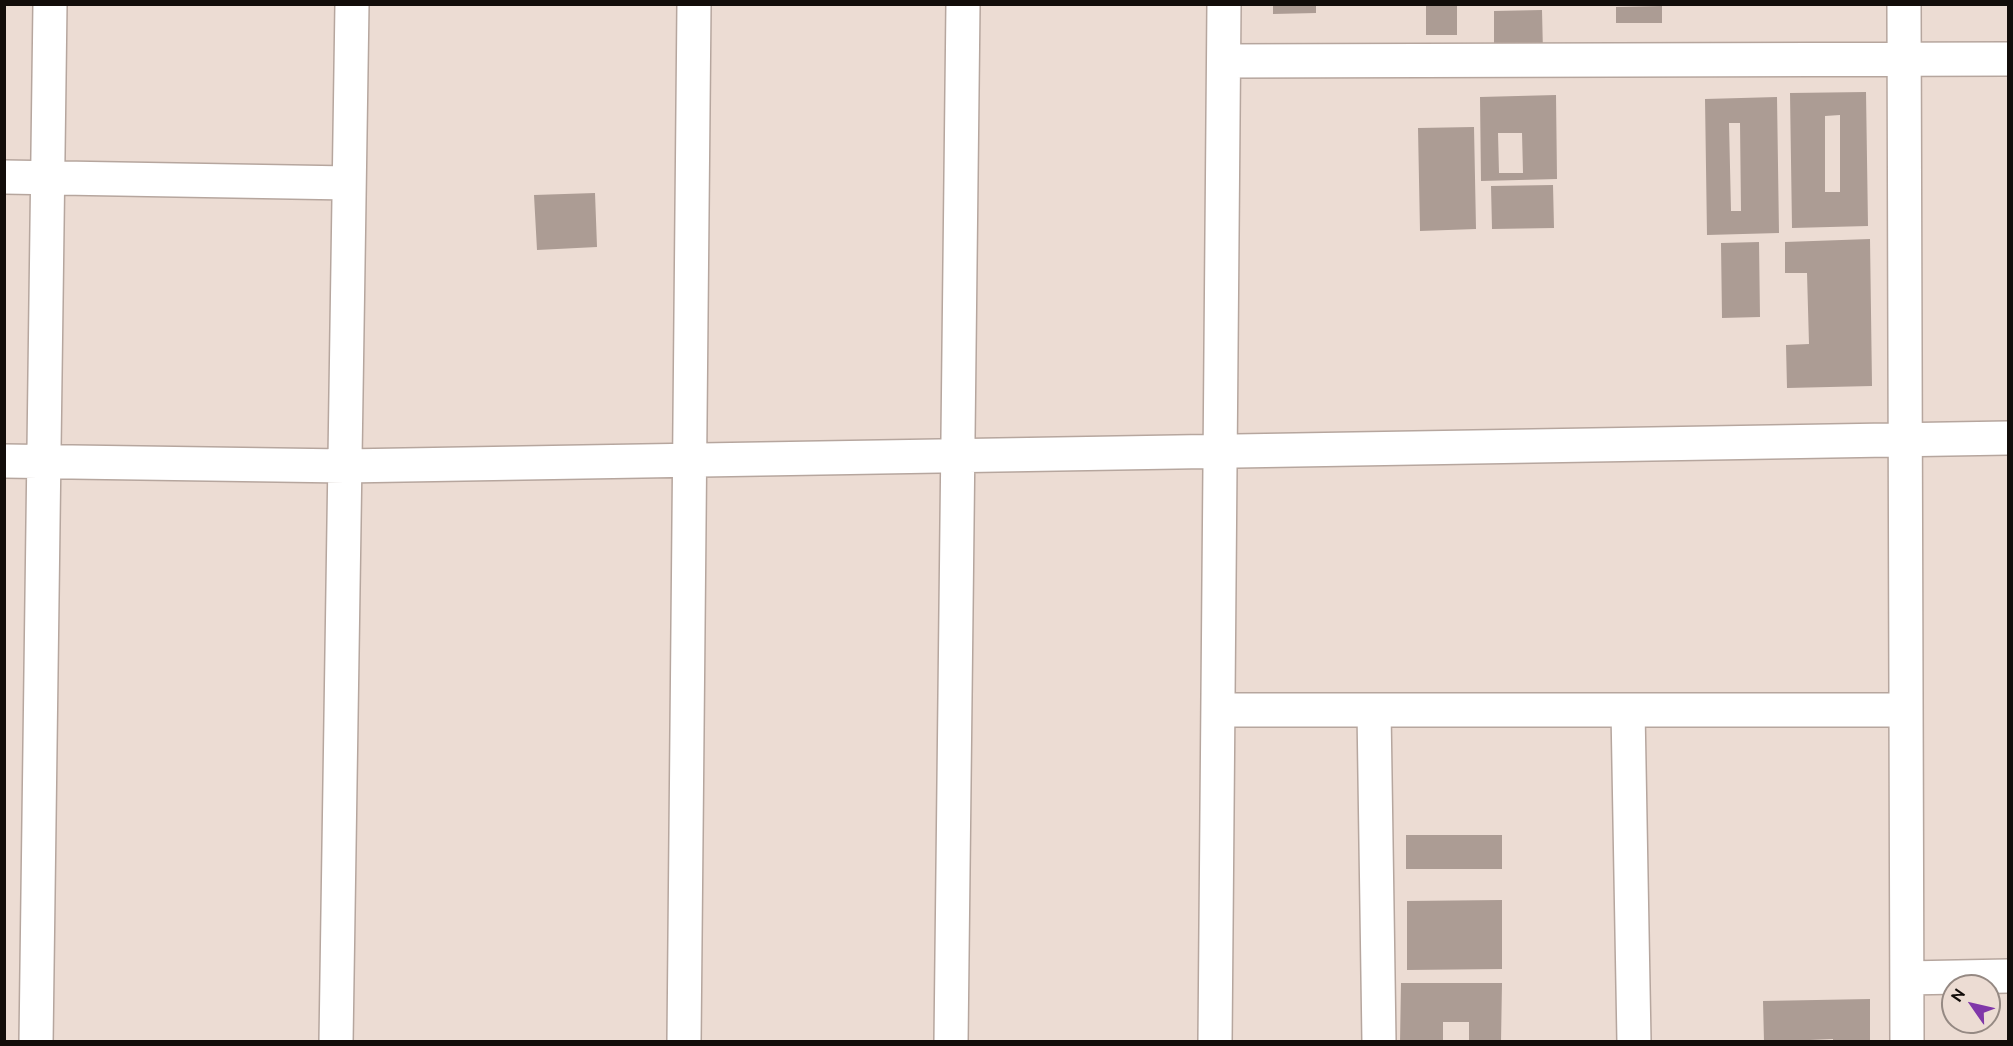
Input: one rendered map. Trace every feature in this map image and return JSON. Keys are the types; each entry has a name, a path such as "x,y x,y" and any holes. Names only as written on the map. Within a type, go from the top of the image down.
{"street":[{"path":"36,1041 50,4"},
{"path":"336,1041 352,4"},
{"path":"684,1041 694,4"},
{"path":"951,1041 963,4"},
{"path":"1215,1041 1224,4"},
{"path":"1904,4 1907,1041"},
{"path":"1224,61 2008,58"},
{"path":"4,177 349,183"},
{"path":"4,461 345,465 2008,438"},
{"path":"1218,710 1906,710"},
{"path":"1374,710 1379,1041"},
{"path":"1628,710 1634,1041"},
{"path":"1906,978 2008,976"}],"building":[{"path":"1273,4 1316,4 1316,13 1273,14"},
{"path":"1426,4 1457,4 1457,35 1426,35"},
{"path":"1662,6 1662,23 1616,23 1616,7"},
{"path":"1542,10 1543,53 1494,53 1494,11"},
{"path":"1866,92 1868,226 1792,228 1790,93","holes":["1840,115 1840,192 1825,192 1825,116"]},
{"path":"1556,95 1557,179 1481,181 1480,97","holes":["1498,133 1522,133 1523,173 1499,173"]},
{"path":"1777,97 1779,233 1707,235 1705,99","holes":["1729,123 1740,123 1741,211 1731,211"]},
{"path":"1474,127 1476,229 1420,231 1418,128"},
{"path":"1553,185 1554,228 1492,229 1491,186"},
{"path":"595,193 597,247 537,250 534,195"},
{"path":"1870,239 1872,386 1787,388 1786,345 1809,344 1807,273 1785,273 1785,242"},
{"path":"1759,242 1760,317 1722,318 1721,243"},
{"path":"1406,835 1502,835 1502,869 1406,869"},
{"path":"1502,900 1502,969 1407,970 1407,901"},
{"path":"1401,983 1502,983 1501,1042 1469,1042 1469,1022 1443,1022 1443,1042 1400,1042"},
{"path":"1870,999 1870,1042 1833,1042 1833,1039 1764,1042 1763,1001"}]}
